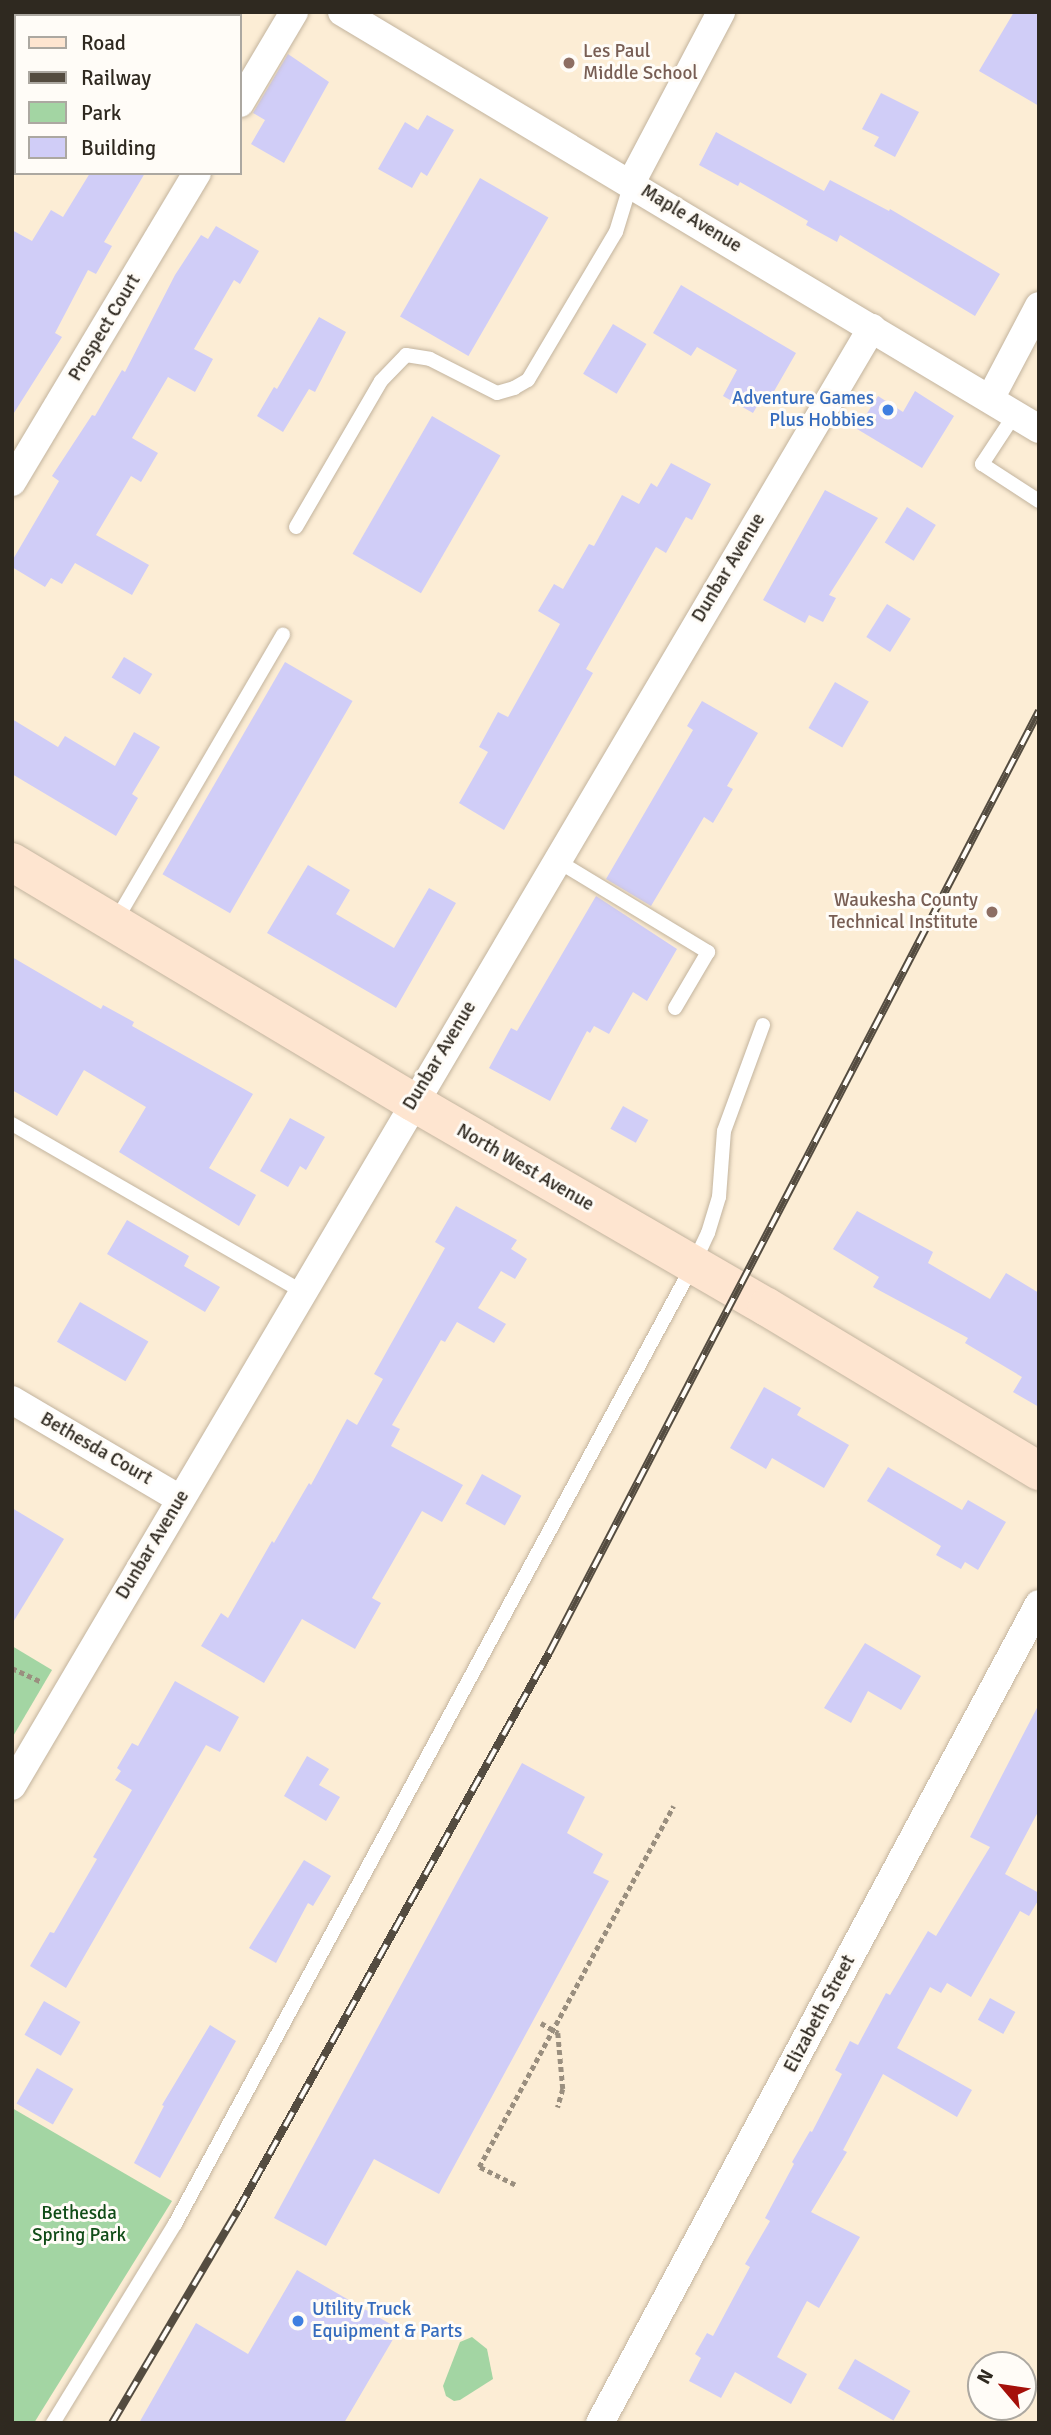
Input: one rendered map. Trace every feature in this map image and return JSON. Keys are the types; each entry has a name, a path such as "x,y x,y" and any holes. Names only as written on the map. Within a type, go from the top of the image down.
{"street":[{"path":"242,100 294,12"},
{"name":"Maple Avenue","path":"342,12 1039,429"},
{"path":"631,183 721,12"},
{"name":"Prospect Court","path":"12,482 196,175"},
{"path":"990,399 1039,306"},
{"name":"Dunbar Avenue","path":"12,1786 413,1102 872,328"},
{"name":"North West Avenue","path":"12,862 1039,1471"},
{"name":"Bethesda Court","path":"12,1400 180,1499"},
{"name":"Elizabeth Street","path":"600,2423 1039,1604"}],"lane":[{"path":"296,527 381,381 406,355 430,359 496,393 528,380 616,232 631,183"},
{"path":"1015,414 982,464 1039,501"},
{"path":"115,923 283,635"},
{"path":"556,860 708,952 675,1008"},
{"path":"53,2423 175,2224 693,1265 708,1233 719,1197 724,1130 763,1025"},
{"path":"12,1124 303,1292"}],"path":[{"path":"515,2185 479,2167 673,1806"},
{"path":"541,2023 558,2032 563,2089 558,2107"}],"green space":[{"path":"12,1646 52,1670 12,1738"},
{"name":"Bethesda Spring Park","path":"12,2108 172,2201 34,2423 12,2423"},
{"path":"472,2337 487,2349 493,2379 454,2401 446,2396 443,2386 460,2342"}],"building":[{"path":"1014,12 1039,12 1039,106 979,71"},
{"path":"288,54 329,82 284,163 251,144 265,120 253,113"},
{"path":"881,93 919,112 895,157 874,146 879,137 862,129"},
{"path":"427,115 454,130 427,176 421,172 412,188 378,169 405,122 418,130"},
{"path":"716,132 824,191 830,180 889,211 890,209 1000,274 975,316 840,235 837,242 806,225 808,221 740,182 738,186 699,165"},
{"path":"89,175 144,175 104,242 112,246 96,274 88,270 55,333 62,337 12,416 12,230 32,241 51,210 63,217"},
{"path":"480,178 548,217 468,356 400,317"},
{"path":"216,226 259,251 240,284 234,280 194,349 213,359 195,392 168,377 132,438 158,453 141,482 131,476 96,535 149,565 132,595 75,563 62,584 51,578 45,587 12,567 12,561 59,481 52,476 92,415 95,416 122,370 125,372 175,275 201,235 208,239"},
{"path":"681,285 796,353 769,400 763,396 753,413 723,396 737,370 697,347 691,356 653,333"},
{"path":"319,317 346,332 315,392 309,389 283,432 257,416 274,387 277,389"},
{"path":"613,324 646,344 617,394 583,374"},
{"path":"915,391 954,416 922,468 857,429 878,396 903,412"},
{"path":"432,416 500,456 421,593 353,554"},
{"path":"671,463 711,484 692,520 686,517 666,553 656,547 586,669 593,673 504,830 459,803 488,752 479,747 498,712 508,717 560,624 538,611 554,584 563,589 589,544 594,546 622,495 639,504 651,483 657,487"},
{"path":"825,490 878,518 829,595 836,598 823,622 809,615 805,623 763,600"},
{"path":"907,507 936,525 914,561 885,543"},
{"path":"887,604 911,619 890,652 866,637"},
{"path":"124,657 152,674 140,695 112,678"},
{"path":"285,662 353,701 230,913 162,874"},
{"path":"835,682 869,702 842,747 808,728"},
{"path":"702,701 758,733 727,786 733,789 713,823 704,817 651,906 606,879 693,730 687,726"},
{"path":"12,719 58,747 65,736 115,766 134,732 160,747 132,794 138,798 116,836 12,774"},
{"path":"308,865 350,890 336,914 394,948 429,888 456,903 396,1008 267,933"},
{"path":"596,896 677,949 647,1001 633,992 609,1034 594,1026 590,1033 587,1031 550,1101 489,1068 511,1028 517,1031"},
{"path":"12,957 101,1009 103,1005 134,1022 132,1026 253,1094 209,1168 256,1195 239,1226 119,1152 146,1107 84,1070 57,1116 12,1090"},
{"path":"623,1106 648,1120 636,1143 610,1129"},
{"path":"290,1118 325,1137 306,1170 300,1166 288,1187 260,1171"},
{"path":"456,1206 517,1240 511,1249 527,1259 515,1279 501,1271 478,1308 506,1324 494,1343 457,1322 445,1342 441,1340 392,1425 400,1429 391,1446 463,1485 442,1522 422,1511 372,1598 381,1603 355,1649 302,1619 264,1683 201,1646 221,1613 228,1618 272,1541 274,1543 309,1483 311,1485 347,1419 357,1425 383,1379 374,1374 445,1248 435,1242"},
{"path":"857,1211 933,1252 928,1263 990,1299 1006,1273 1039,1293 1039,1407 1013,1392 1022,1377 965,1343 968,1338 873,1287 879,1277 833,1249"},
{"path":"127,1220 189,1256 184,1266 220,1287 205,1312 107,1254"},
{"path":"80,1302 148,1342 125,1381 57,1342"},
{"path":"764,1387 801,1408 797,1415 849,1445 824,1488 772,1458 766,1469 730,1448"},
{"path":"888,1467 962,1510 968,1500 1006,1522 978,1570 965,1562 961,1569 936,1555 941,1546 867,1501"},
{"path":"482,1474 521,1496 505,1526 466,1504"},
{"path":"12,1508 64,1539 12,1624"},
{"path":"865,1643 921,1676 901,1710 868,1691 851,1723 824,1708"},
{"path":"175,1681 239,1717 220,1752 206,1745 66,1988 30,1966 50,1932 54,1933 97,1859 93,1857 132,1790 115,1780 121,1771 117,1768 132,1743 138,1746"},
{"path":"1039,1704 1039,1810 1005,1874 1039,1893 1039,1899 1029,1916 1020,1911 971,1997 947,1983 941,1993 930,1987 897,2048 972,2090 957,2117 883,2074 843,2150 847,2152 811,2212 860,2237 819,2308 807,2301 777,2357 807,2374 791,2404 735,2372 721,2398 689,2381 701,2358 695,2354 707,2333 713,2336 750,2267 745,2264 770,2221 765,2218 794,2164 792,2162 810,2131 812,2132 842,2074 835,2070 850,2041 858,2045 886,1993 890,1995 928,1931 936,1936 990,1847 970,1837"},
{"path":"307,1756 329,1769 319,1785 340,1797 326,1821 284,1796"},
{"path":"522,1763 585,1797 567,1833 603,1854 593,1873 609,1881 439,2194 374,2159 326,2246 274,2218"},
{"path":"304,1860 331,1876 313,1906 308,1903 276,1963 249,1948"},
{"path":"990,1998 1015,2012 1003,2034 978,2020"},
{"path":"44,2001 80,2022 61,2056 24,2035"},
{"path":"210,2025 236,2041 160,2178 134,2163 164,2106 162,2105"},
{"path":"37,2068 73,2089 53,2125 16,2104"},
{"path":"297,2270 399,2329 344,2423 139,2423 196,2323 248,2354"},
{"path":"855,2359 910,2391 893,2420 838,2388"}],"railway":[{"path":"112,2423 238,2210 549,1653 1039,711"}],"place":[{"name":"Les Paul Middle School","path":"569,63"},
{"name":"Adventure Games Plus Hobbies","path":"888,410"},
{"name":"Waukesha County Technical Institute","path":"992,912"},
{"name":"Utility Truck Equipment & Parts","path":"298,2321"}]}
